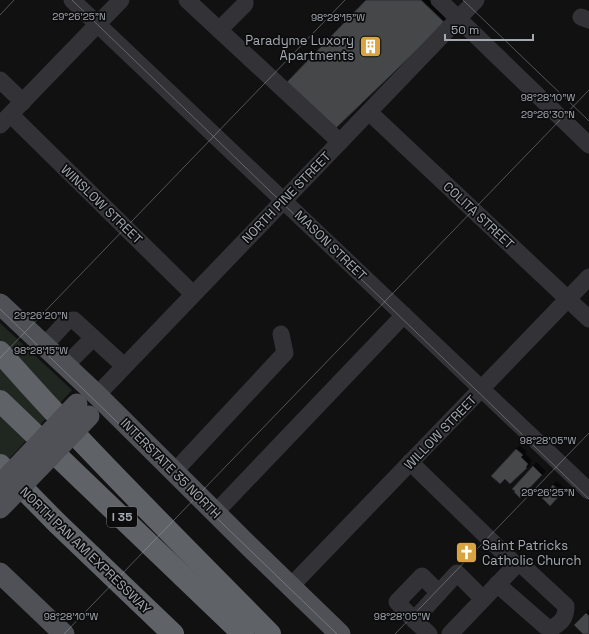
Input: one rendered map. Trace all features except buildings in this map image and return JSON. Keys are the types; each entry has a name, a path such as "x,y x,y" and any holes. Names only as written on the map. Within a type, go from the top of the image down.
{"highway":[{"path":"0,352 127,488 270,634"},
{"name":"I 35","path":"0,401 243,634"},
{"name":"NORTH PAN AM EXPRESSWAY","path":"0,465 57,523 173,634"},
{"path":"0,474 57,523"}],"main road":[{"name":"INTERSTATE 35 NORTH","path":"0,304 97,395 215,513 340,634"},
{"name":"NORTH PINE STREET","path":"0,508 97,395"},
{"name":"NORTH PINE STREET","path":"0,484 83,410"},
{"path":"0,574 64,634"}],"street":[{"name":"MASON STREET","path":"72,0 589,491"},
{"path":"5,120 121,0"},
{"path":"186,0 340,142"},
{"path":"219,30 245,4 245,0"},
{"path":"439,0 589,145"},
{"name":"NORTH PINE STREET","path":"97,395 476,0"},
{"path":"0,80 23,102"},
{"name":"COLITA STREET","path":"369,112 589,319"},
{"name":"WINSLOW STREET","path":"5,120 193,294"},
{"name":"WILLOW STREET","path":"291,586 589,277"},
{"path":"215,513 404,315"},
{"path":"44,346 67,321 74,320 124,366"},
{"path":"174,472 285,353 281,334"},
{"path":"66,366 92,338"},
{"path":"410,462 516,565 524,567 566,606 566,613 563,621 551,629 544,626 497,584"},
{"path":"450,634 516,565"},
{"path":"414,620 457,573 483,599"},
{"path":"429,634 397,602 422,576 439,593"}],"shaded area":[{"path":"0,323 72,390 0,469"}],"place":[{"name":"Paradyme Luxory Apartments","path":"370,47"},
{"name":"Saint Patricks Catholic Church","path":"467,552"}]}
